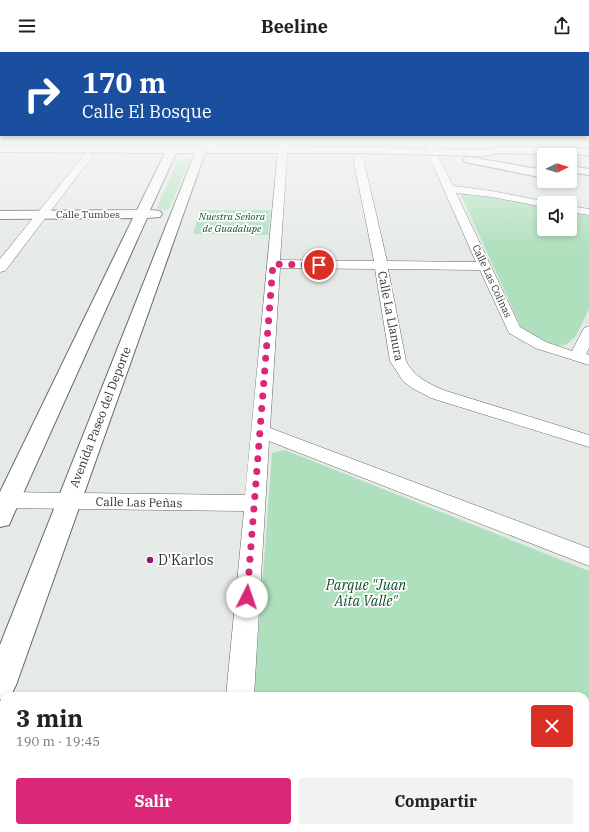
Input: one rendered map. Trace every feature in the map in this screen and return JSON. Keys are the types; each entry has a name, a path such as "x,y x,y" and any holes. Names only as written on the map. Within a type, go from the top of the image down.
{"main road":[{"name":"Avenida Paseo del Deporte","path":"0,684 69,501 163,177"},
{"name":"Avenida Paseo del Deporte","path":"3,506 151,224 183,177"},
{"path":"577,179 589,182"},
{"name":"Calle Tumbes","path":"0,215 42,215 151,224"},
{"name":"Calle Tumbes","path":"0,228 69,228"}],"street":[{"path":"0,268 71,177"},
{"path":"240,692 280,177"},
{"name":"Calle La Llanura","path":"364,177 398,361 402,372 414,382 437,394 589,442"},
{"name":"Calle Las Colinas","path":"445,177 514,330 534,343 583,359"},
{"path":"450,189 492,194 537,203"},
{"path":"577,210 589,212"},
{"path":"273,264 485,266"},
{"path":"583,359 589,331"},
{"path":"260,431 589,557"},
{"name":"Calle Las Peñas","path":"3,506 69,501 254,503"}],"green space":[{"path":"170,177 183,177 169,209 164,210 157,208"},
{"path":"460,193 468,193 537,206 537,236 577,236 577,213 589,216 589,309 576,336 566,345 557,346 533,336 521,327"},
{"name":"Nuestra Señora de Guadalupe","path":"200,210 271,210 268,235 193,234"},
{"name":"Parque \"Juan Aita Valle\"","path":"285,450 589,571 589,692 254,692 272,453"}],"place":[{"name":"D'Karlos","path":"150,560"}],"route":[{"path":"247,597 273,264 319,265"}]}
